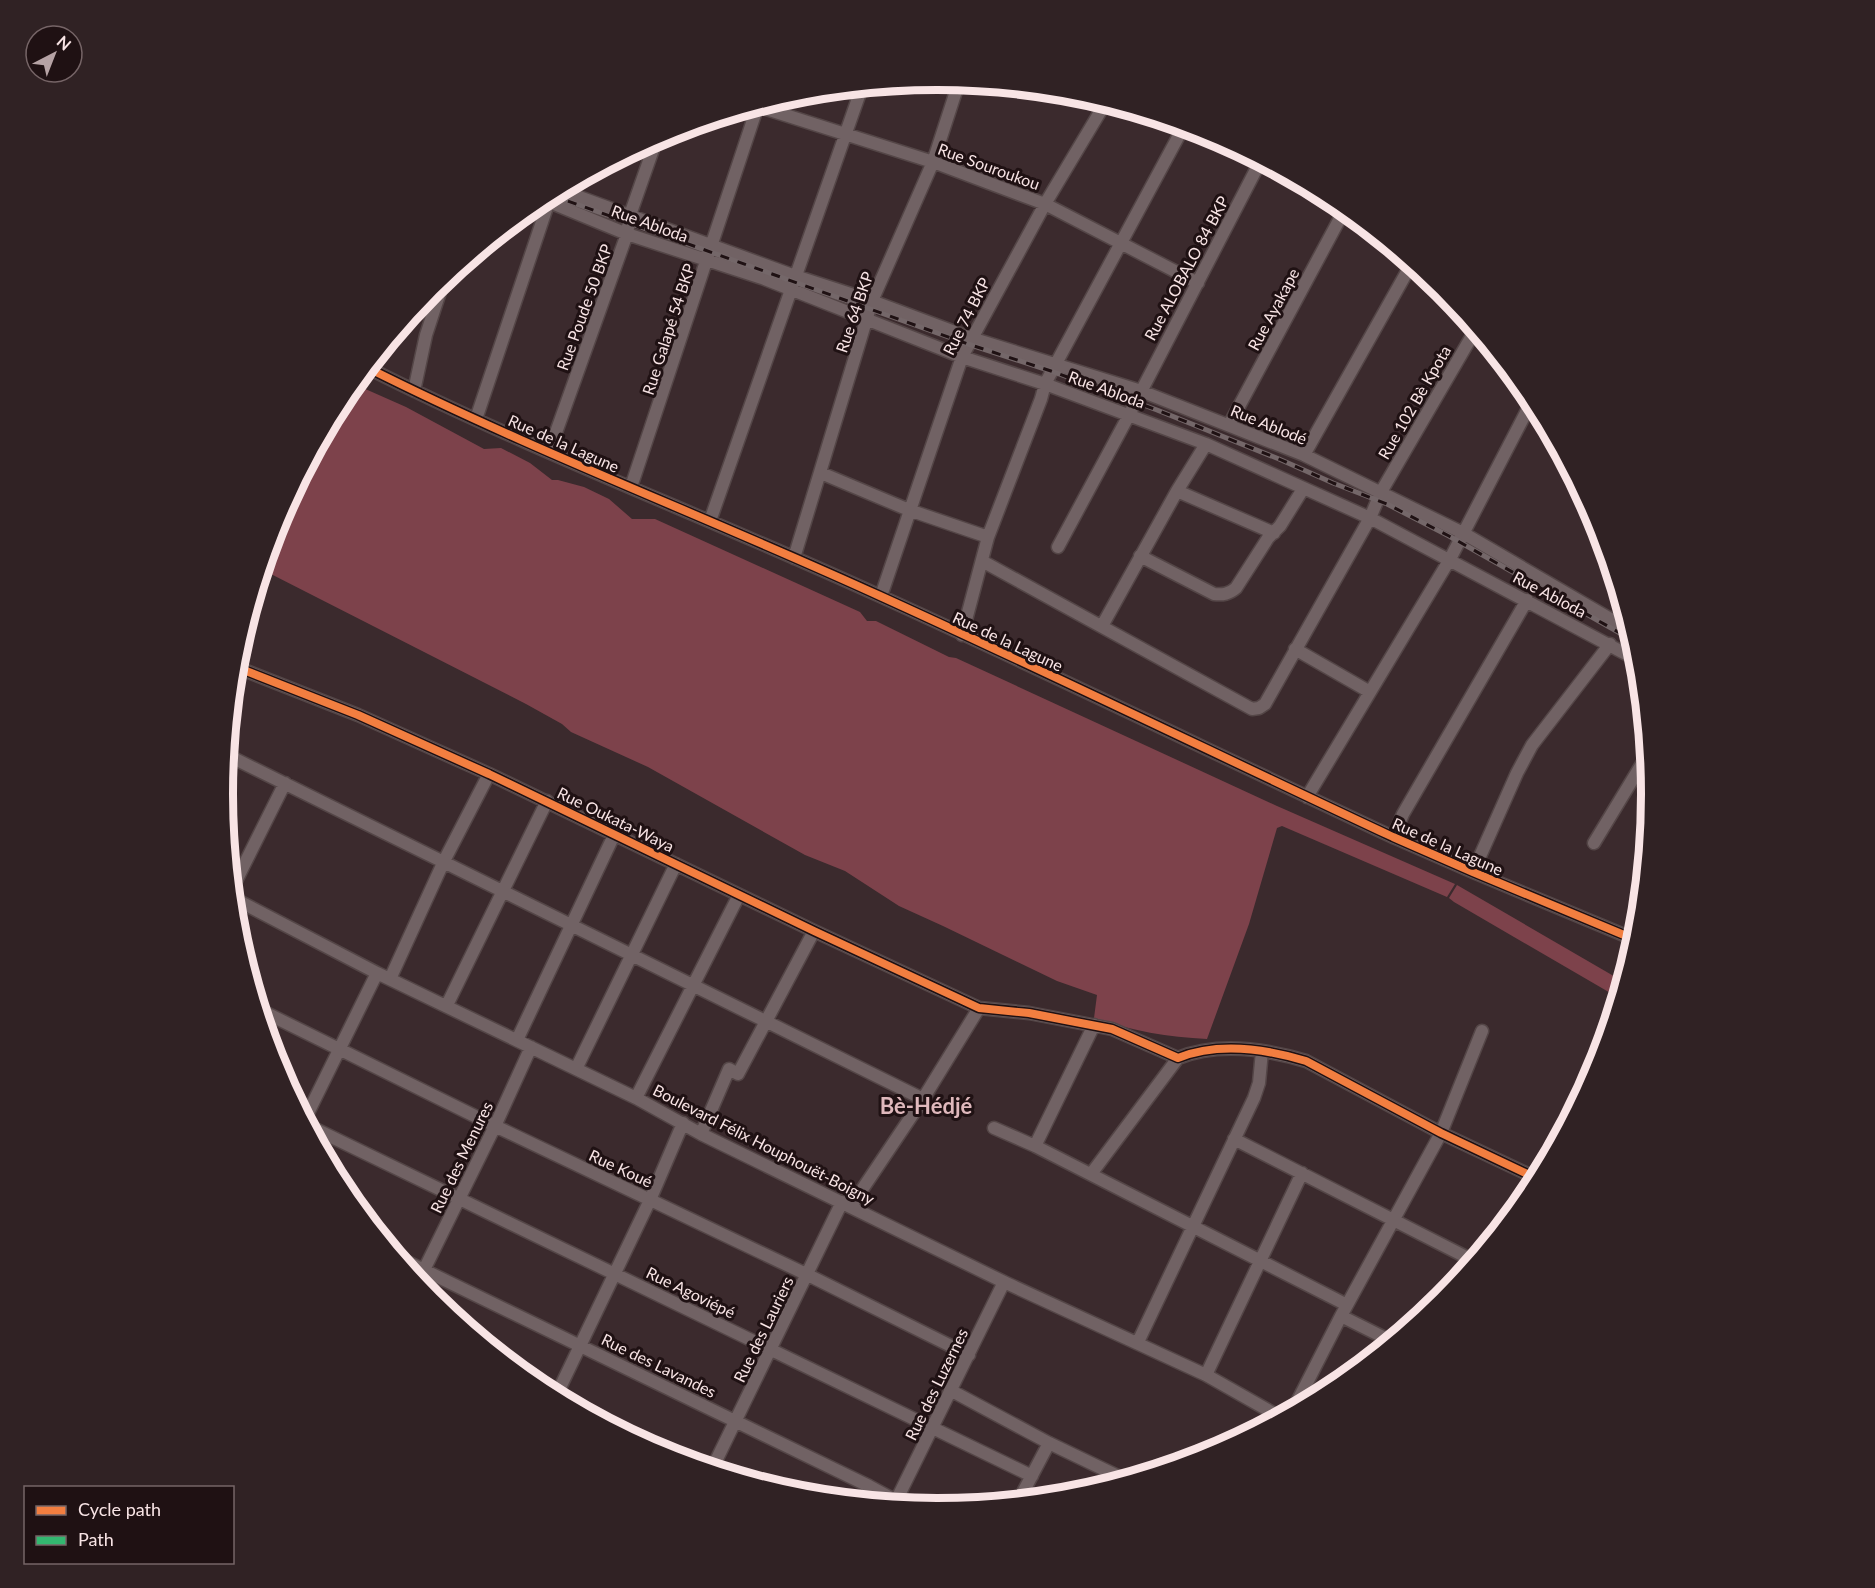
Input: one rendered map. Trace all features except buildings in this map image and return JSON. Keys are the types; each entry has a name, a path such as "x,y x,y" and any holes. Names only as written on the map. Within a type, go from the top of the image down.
{"street":[{"name":"Rue 64 BKP","path":"794,558 872,301 933,162 957,91"},
{"path":"710,521 859,95"},
{"name":"Rue Souroukou","path":"771,110 933,162 1045,204 1198,283"},
{"name":"Rue 74 BKP","path":"880,596 962,357 1045,204 1101,110"},
{"name":"Rue Galapé 54 BKP","path":"631,487 642,460 755,114"},
{"path":"962,635 988,537 1045,384 1180,133"},
{"name":"Rue Poude 50 BKP","path":"549,452 627,234 630,215 652,151"},
{"name":"Rue ALOBALO 84 BKP","path":"1058,547 1257,167"},
{"name":"Rue Ablodé","path":"570,194 971,338 1141,391 1304,455 1463,533 1621,625"},
{"name":"Rue Abloda","path":"556,203 627,234 790,289 962,357 1045,384 1206,444 1370,518 1627,654"},
{"path":"476,419 543,211"},
{"name":"Rue Ayakape","path":"1229,425 1340,217"},
{"path":"1304,455 1408,270"},
{"path":"414,391 426,335 438,298"},
{"name":"Rue 102 Bè Kpota","path":"982,561 1252,709 1259,708 1265,704 1370,518 1381,492 1472,336"},
{"name":"Rue de la Lagune","path":"375,371 549,452 880,596 1393,837 1627,936"},
{"path":"1307,797 1450,559 1527,410"},
{"path":"1102,626 1177,491 1206,444"},
{"path":"821,473 909,510 988,537"},
{"path":"1140,556 1214,594 1222,595 1231,592 1236,588 1268,538 1280,526 1303,489"},
{"path":"1177,491 1274,532"},
{"path":"1393,837 1403,814 1527,600"},
{"path":"1473,872 1517,773 1532,745 1610,644"},
{"path":"1295,650 1371,692"},
{"name":"Rue Oukata-Waya","path":"245,671 357,715 489,774 979,1008 1029,1013 1112,1029 1178,1058"},
{"path":"235,759 922,1099"},
{"path":"1594,843 1641,766"},
{"path":"390,979 444,861 489,774"},
{"path":"239,875 285,783"},
{"path":"447,1005 547,801"},
{"path":"518,1040 615,833"},
{"path":"576,1069 676,864"},
{"path":"636,1098 739,895"},
{"name":"Boulevard Félix Houphouët-Boigny","path":"243,903 377,973 636,1098 700,1134 1004,1282 1206,1375 1273,1413"},
{"path":"700,1134 729,1069 738,1074 814,931"},
{"path":"309,1111 377,973"},
{"name":"Rue des Lauriers","path":"715,1462 808,1275 846,1204 922,1099 979,1008"},
{"name":"Rue Koué","path":"269,1015 969,1355"},
{"path":"1035,1146 1094,1025"},
{"path":"1299,1398 1344,1310 1441,1133 1482,1031"},
{"name":"Rue des Menures","path":"422,1273 495,1126 531,1047"},
{"path":"1091,1174 1178,1058 1198,1050 1262,1051 1306,1061 1441,1133 1529,1175"},
{"path":"1138,1342 1258,1089 1262,1051"},
{"path":"560,1388 650,1200 682,1123"},
{"path":"994,1128 1035,1146 1260,1260 1385,1337"},
{"name":"Rue Agoviépé","path":"320,1131 1032,1476"},
{"path":"1234,1139 1467,1258"},
{"path":"1206,1375 1302,1173"},
{"name":"Rue des Lavandes","path":"414,1265 885,1495"},
{"name":"Rue des Luzernes","path":"903,1497 950,1390 1004,1282"},
{"path":"950,1390 1049,1443 1116,1475"},
{"path":"1302,1392 1306,1394"},
{"path":"1023,1493 1049,1443"}],"shaded area":[{"path":"363,388 406,407 484,449 501,448 530,463 552,480 584,487 609,499 632,519 655,519 860,612 867,621 876,621 949,657 956,658 1277,806 1455,884 1447,897 1282,826 1277,828 1249,924 1207,1039 1150,1033 1094,1018 1097,995 1057,981 899,906 845,871 805,855 648,767 571,732 562,724 269,573 306,483 328,442"},
{"path":"1457,885 1617,978 1612,994 1454,902 1449,898"}],"railway":[{"path":"562,199 968,344 1051,371 1279,459 1387,504 1449,536 1623,635"}],"cycle path":[{"path":"375,371 495,428 944,625 1393,837 1627,936"},
{"path":"245,671 358,715 489,774 979,1008 1029,1013 1112,1029 1178,1058 1209,1050 1242,1049 1275,1053 1306,1061 1441,1133 1529,1175"}],"district":[{"name":"Bè-Hédjé","path":"926,1105"}]}
